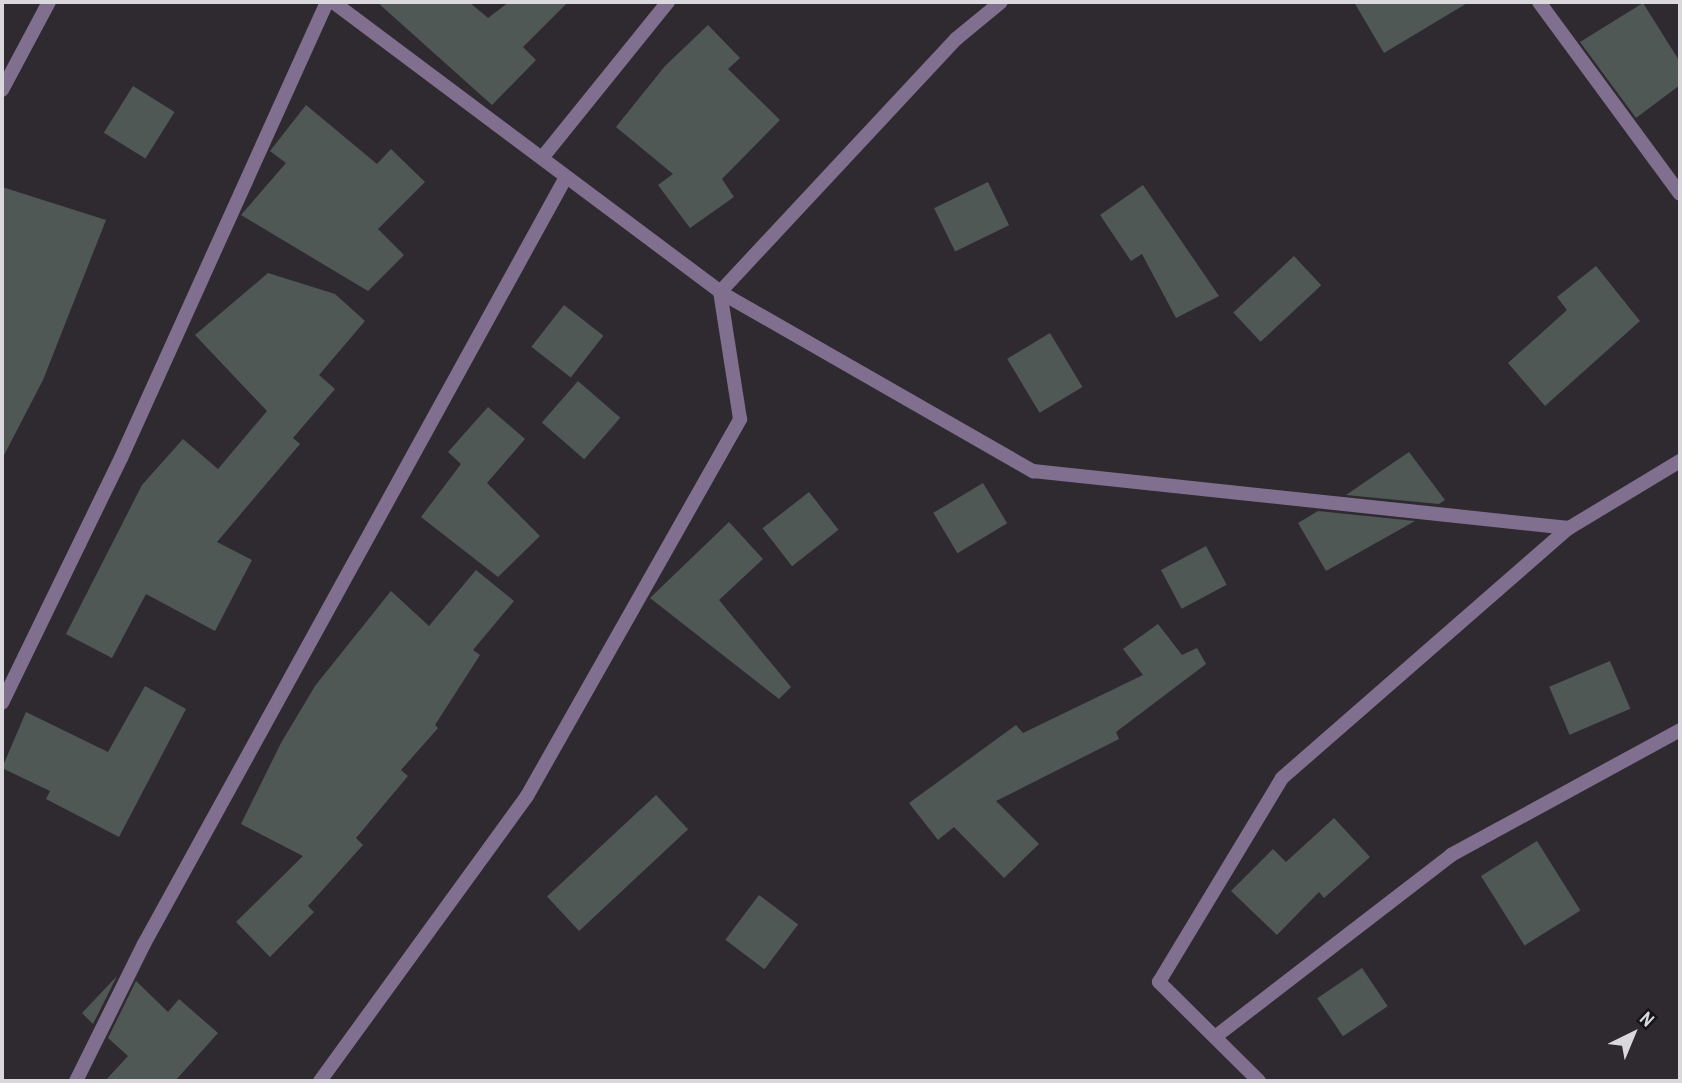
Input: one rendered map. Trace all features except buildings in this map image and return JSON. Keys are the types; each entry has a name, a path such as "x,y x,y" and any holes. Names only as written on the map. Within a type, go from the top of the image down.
{"street":[{"path":"2,89 49,2"},
{"path":"2,704 121,458 327,2"},
{"path":"333,2 720,292 1033,471 1569,528"},
{"path":"542,158 668,2"},
{"path":"720,292 956,39 1002,2"},
{"path":"1539,2 1680,194"},
{"path":"76,1081 144,944 566,177"},
{"path":"320,1081 527,796 740,419 720,292"},
{"path":"1259,1081 1159,982 1282,778 1569,528 1680,461"},
{"path":"1215,1037 1451,855 1680,730"}]}
